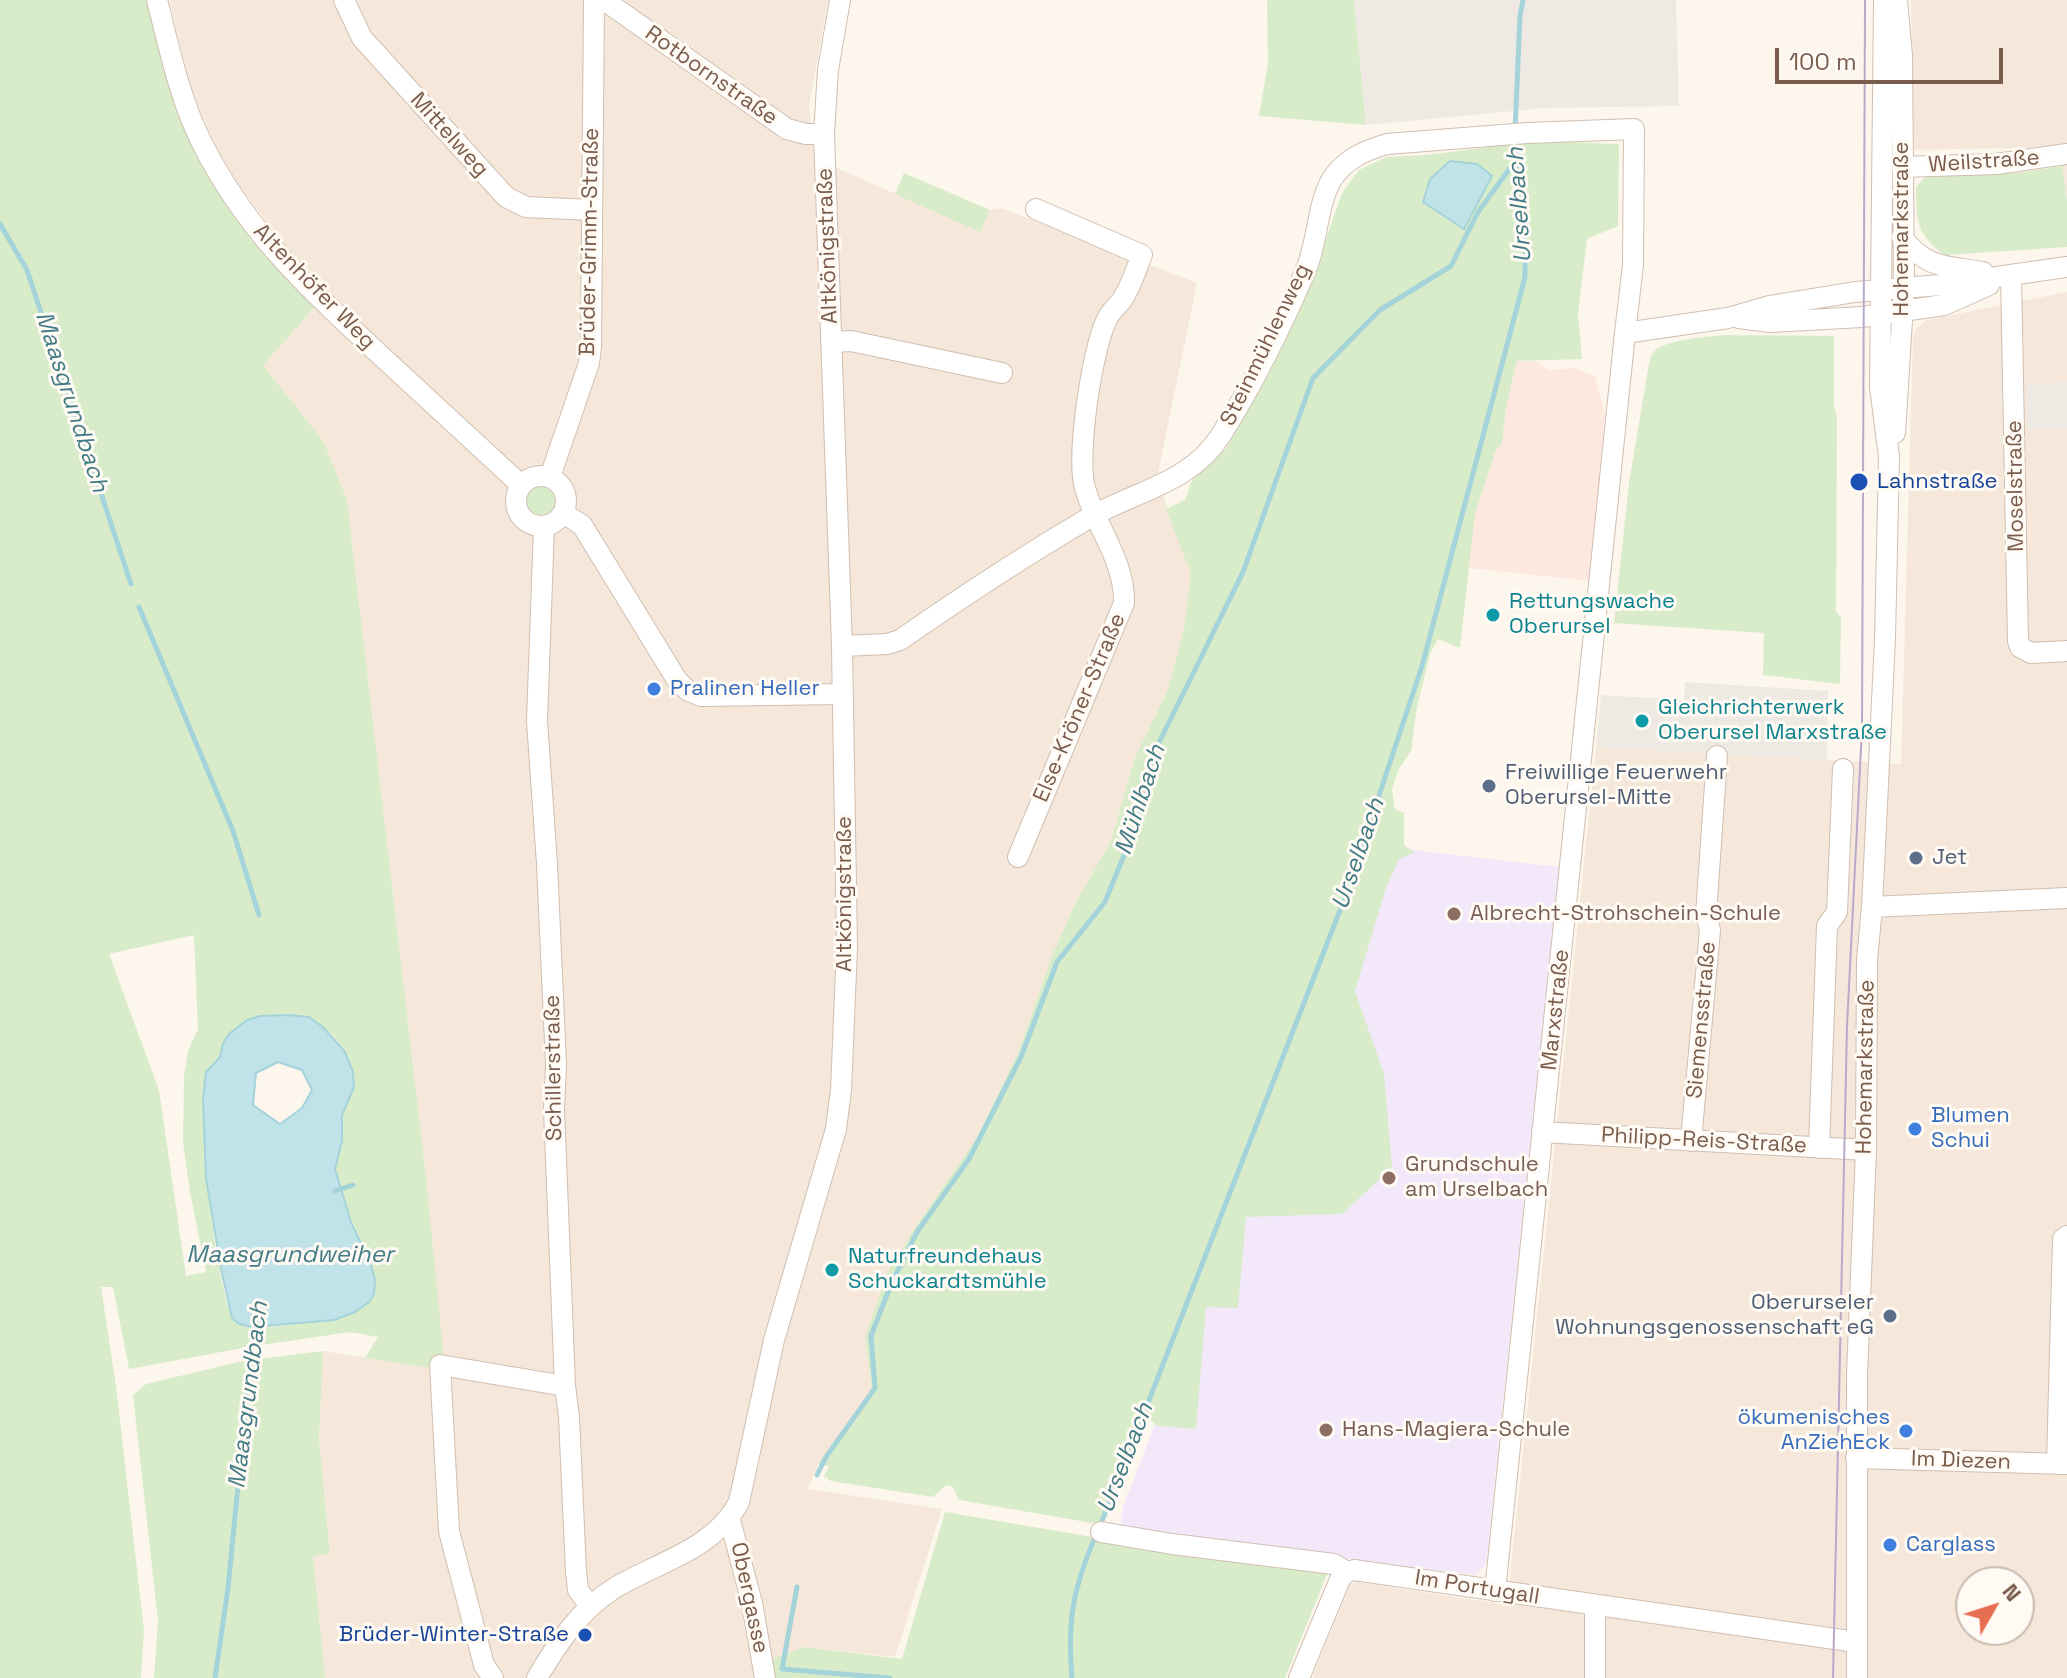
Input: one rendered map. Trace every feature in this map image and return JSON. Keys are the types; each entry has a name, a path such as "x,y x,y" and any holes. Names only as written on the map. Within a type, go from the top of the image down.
{"street":[{"name":"Altenhöfer Weg","path":"157,0 183,98 199,138 224,184 252,225 276,255 326,305 521,485"},
{"name":"Mittelweg","path":"344,0 362,38 506,197 526,207 591,210"},
{"name":"Brüder-Grimm-Straße","path":"550,477 589,363 594,0"},
{"name":"Rotbornstraße","path":"604,0 787,129 797,133 824,134"},
{"name":"Altkönigstraße","path":"730,1520 739,1502 774,1340 836,1129 842,1075 847,947 842,646 824,134 828,70 840,0"},
{"name":"Hohemarkstraße","path":"1884,0 1883,290 1893,312 1896,426 1889,457"},
{"name":"Hohemarkstraße","path":"1857,1678 1856,1458 1866,1150 1867,960 1885,639 1889,457 1880,387 1893,312 1904,288 1902,55 1897,0"},
{"name":"Steinmühlenweg","path":"842,646 887,644 900,640 1001,571 1093,515 1169,482 1199,462 1219,438 1256,375 1308,264 1333,179 1350,160 1367,150 1387,144 1634,129"},
{"name":"Marxstraße","path":"1495,1591 1633,265 1634,129"},
{"name":"Weilstraße","path":"1902,167 1996,164 2067,154"},
{"name":"Else-Kröner-Straße","path":"1018,857 1124,603 1122,572 1093,515 1083,484 1082,451 1090,390 1106,321 1124,298 1142,255 1036,209"},
{"path":"1902,237 1913,252 1937,266 2011,275"},
{"path":"1625,333 1728,318 1769,306 2067,267"},
{"path":"1728,318 1770,322 1944,305 2011,275"},
{"name":"Moselstraße","path":"2011,275 2018,641 2020,647 2031,653 2067,651"},
{"path":"831,342 851,341 1002,373"},
{"path":"534,477 550,477 563,488 566,496 563,513 558,520 544,526 534,525 521,516 516,500 521,485 534,477"},
{"path":"563,513 582,525 677,680 687,690 701,696 842,694"},
{"name":"Schillerstraße","path":"544,526 537,721 556,1065 554,1109 565,1386 578,1590 590,1606"},
{"name":"Siemensstraße","path":"1691,1141 1710,930 1706,915 1717,756"},
{"name":"Hohemarkstraße","path":"1819,1148 1827,926 1837,912 1843,769"},
{"path":"1872,907 2067,898"},
{"name":"Philipp-Reis-Straße","path":"1542,1132 1866,1150"},
{"path":"2062,1464 2063,1239 2067,1236"},
{"path":"493,1678 484,1665 449,1531 440,1365 565,1386"},
{"name":"Im Diezen","path":"1856,1458 2062,1464"},
{"path":"537,1678 560,1640 590,1606 613,1589 701,1543 730,1520"},
{"name":"Obergasse","path":"730,1520 752,1603 765,1678"},
{"name":"Im Portugall","path":"1101,1532 1334,1564 1347,1572 1354,1570 1856,1642"},
{"path":"1299,1678 1341,1577 1347,1572"},
{"path":"1595,1606 1595,1678"}],"shaded area":[{"path":"169,0 828,0 809,106 814,158 980,231 990,210 1001,208 1197,283 1157,478 1191,574 1184,629 1168,690 1135,757 1111,841 1075,904 1054,951 1018,1053 977,1137 887,1274 865,1337 872,1389 818,1464 808,1489 942,1509 895,1657 804,1647 753,1666 756,1678 325,1678 313,1556 330,1553 319,1439 323,1351 444,1370 426,1177 347,500 324,442 263,365 330,291 286,248 232,176 191,89"},
{"path":"1354,0 1676,0 1679,106 1545,108 1366,125"},
{"path":"1911,0 2067,0 2067,201 2059,147 1914,150"},
{"path":"2067,292 2067,1678 1312,1678 1350,1585 1357,1582 1507,1605 1596,747 1901,764 1913,337 1917,328 1927,320"},
{"path":"1517,361 1538,362 1548,370 1575,368 1595,376 1605,414 1590,581 1468,568 1475,514 1496,450 1502,444 1506,407"},
{"path":"2067,382 2067,429 2027,429 2026,383"},
{"path":"1685,682 1828,691 1827,760 1596,747 1601,695 1684,700"},
{"path":"1380,843 1421,851 1559,867 1486,1565 1475,1575 1120,1530 1123,1507"}],"green space":[{"path":"0,0 150,0 177,100 318,304 263,365 324,442 347,500 426,1177 445,1370 365,1358 378,1337 350,1332 129,1369 113,1287 101,1287 116,1386 144,1630 141,1678 0,1678","holes":["194,935 198,1029 188,1051 184,1076 183,1142 206,1272 186,1276 159,1090 109,954","289,1015 315,1023 329,1032 340,1045 351,1069 354,1088 343,1113 342,1143 335,1172 338,1187 370,1263 374,1292 368,1301 353,1310 332,1317 262,1327 235,1321 221,1277 205,1154 204,1087 208,1070 222,1055 281,1016"]},
{"path":"1267,0 1354,0 1366,125 1259,116 1268,63"},
{"path":"1535,141 1619,144 1618,226 1587,239 1578,314 1582,359 1517,361 1506,407 1502,444 1496,450 1475,514 1460,648 1438,639 1430,654 1417,707 1411,751 1399,769 1392,789 1395,809 1404,813 1404,845 1415,853 1399,859 1386,888 1355,991 1384,1074 1392,1168 1342,1214 1246,1217 1238,1308 1206,1307 1196,1429 1158,1426 1142,1413 1098,1524 959,1500 953,1487 946,1485 933,1497 831,1481 824,1476 829,1466 818,1464 872,1389 865,1337 887,1274 977,1137 1018,1053 1054,951 1075,904 1111,841 1135,757 1168,690 1184,629 1191,574 1166,509 1185,500 1192,480 1226,449 1317,265 1342,193 1359,170 1386,157"},
{"path":"2062,166 2067,201 2067,247 1945,255 1923,233 1916,209 1916,187 1926,176 2016,173"},
{"path":"904,173 990,210 980,232 895,194"},
{"path":"1724,335 1834,336 1834,407 1837,418 1836,611 1841,618 1840,684 1763,675 1764,633 1614,623 1629,483 1651,358 1653,353 1667,344"},
{"path":"541,481 555,487 561,501 555,515 541,521 527,515 521,501 527,487"},
{"path":"323,1351 319,1439 330,1554 313,1556 325,1678 154,1678 158,1621 133,1395 146,1384 243,1361"},
{"path":"945,1512 1223,1559 1328,1572 1285,1678 765,1678 761,1663 804,1647 902,1659"}],"water":[{"path":"1450,161 1477,164 1492,176 1464,229 1423,202 1430,179"},
{"name":"Maasgrundweiher","path":"260,1016 309,1017 323,1027 345,1052 353,1072 354,1087 342,1115 342,1141 335,1169 351,1222 370,1262 375,1280 374,1294 355,1312 334,1320 253,1327 239,1324 232,1318 206,1178 203,1099 206,1072 220,1057 229,1034 247,1020","holes":["278,1062 302,1070 312,1090 302,1108 280,1124 253,1105 256,1073"]}],"waterway":[{"name":"Urselbach","path":"1515,131 1523,0"},
{"name":"Urselbach","path":"1100,1526 1346,895 1422,666 1525,277 1525,224 1516,141"},
{"name":"Mühlbach","path":"817,1475 826,1457 875,1388 871,1336 892,1282 917,1232 969,1159 1021,1057 1057,962 1105,902 1136,826 1152,757 1243,572 1313,378 1380,310 1451,266 1478,212 1516,160"},
{"name":"Maasgrundbach","path":"0,224 27,270 131,584"},
{"name":"Maasgrundbach","path":"139,607 233,831 259,915"},
{"path":"335,1191 353,1185"},
{"name":"Maasgrundbach","path":"215,1678 228,1588 254,1322"},
{"name":"Urselbach","path":"1072,1678 1071,1622 1077,1589 1096,1535"},
{"name":"Mühlbach","path":"797,1587 782,1669 890,1678"}],"tram line":[{"path":"1833,1678 1847,1026 1862,728 1865,0"}],"place":[{"name":"Lahnstraße","path":"1859,482"},
{"name":"Rettungswache Oberursel","path":"1493,615"},
{"name":"Pralinen Heller","path":"654,689"},
{"name":"Gleichrichterwerk Oberursel Marxstraße","path":"1642,721"},
{"name":"Freiwillige Feuerwehr Oberursel-Mitte","path":"1489,786"},
{"name":"Jet","path":"1916,858"},
{"name":"Albrecht-Strohschein-Schule","path":"1454,914"},
{"name":"Blumen Schui","path":"1915,1129"},
{"name":"Grundschule am Urselbach","path":"1389,1178"},
{"name":"Naturfreundehaus Schuckardtsmühle","path":"832,1270"},
{"name":"Oberurseler Wohnungsgenossenschaft eG","path":"1890,1316"},
{"name":"Hans-Magiera-Schule","path":"1326,1430"},
{"name":"ökumenisches AnZiehEck","path":"1906,1431"},
{"name":"Carglass","path":"1890,1545"},
{"name":"Brüder-Winter-Straße","path":"585,1635"}]}
